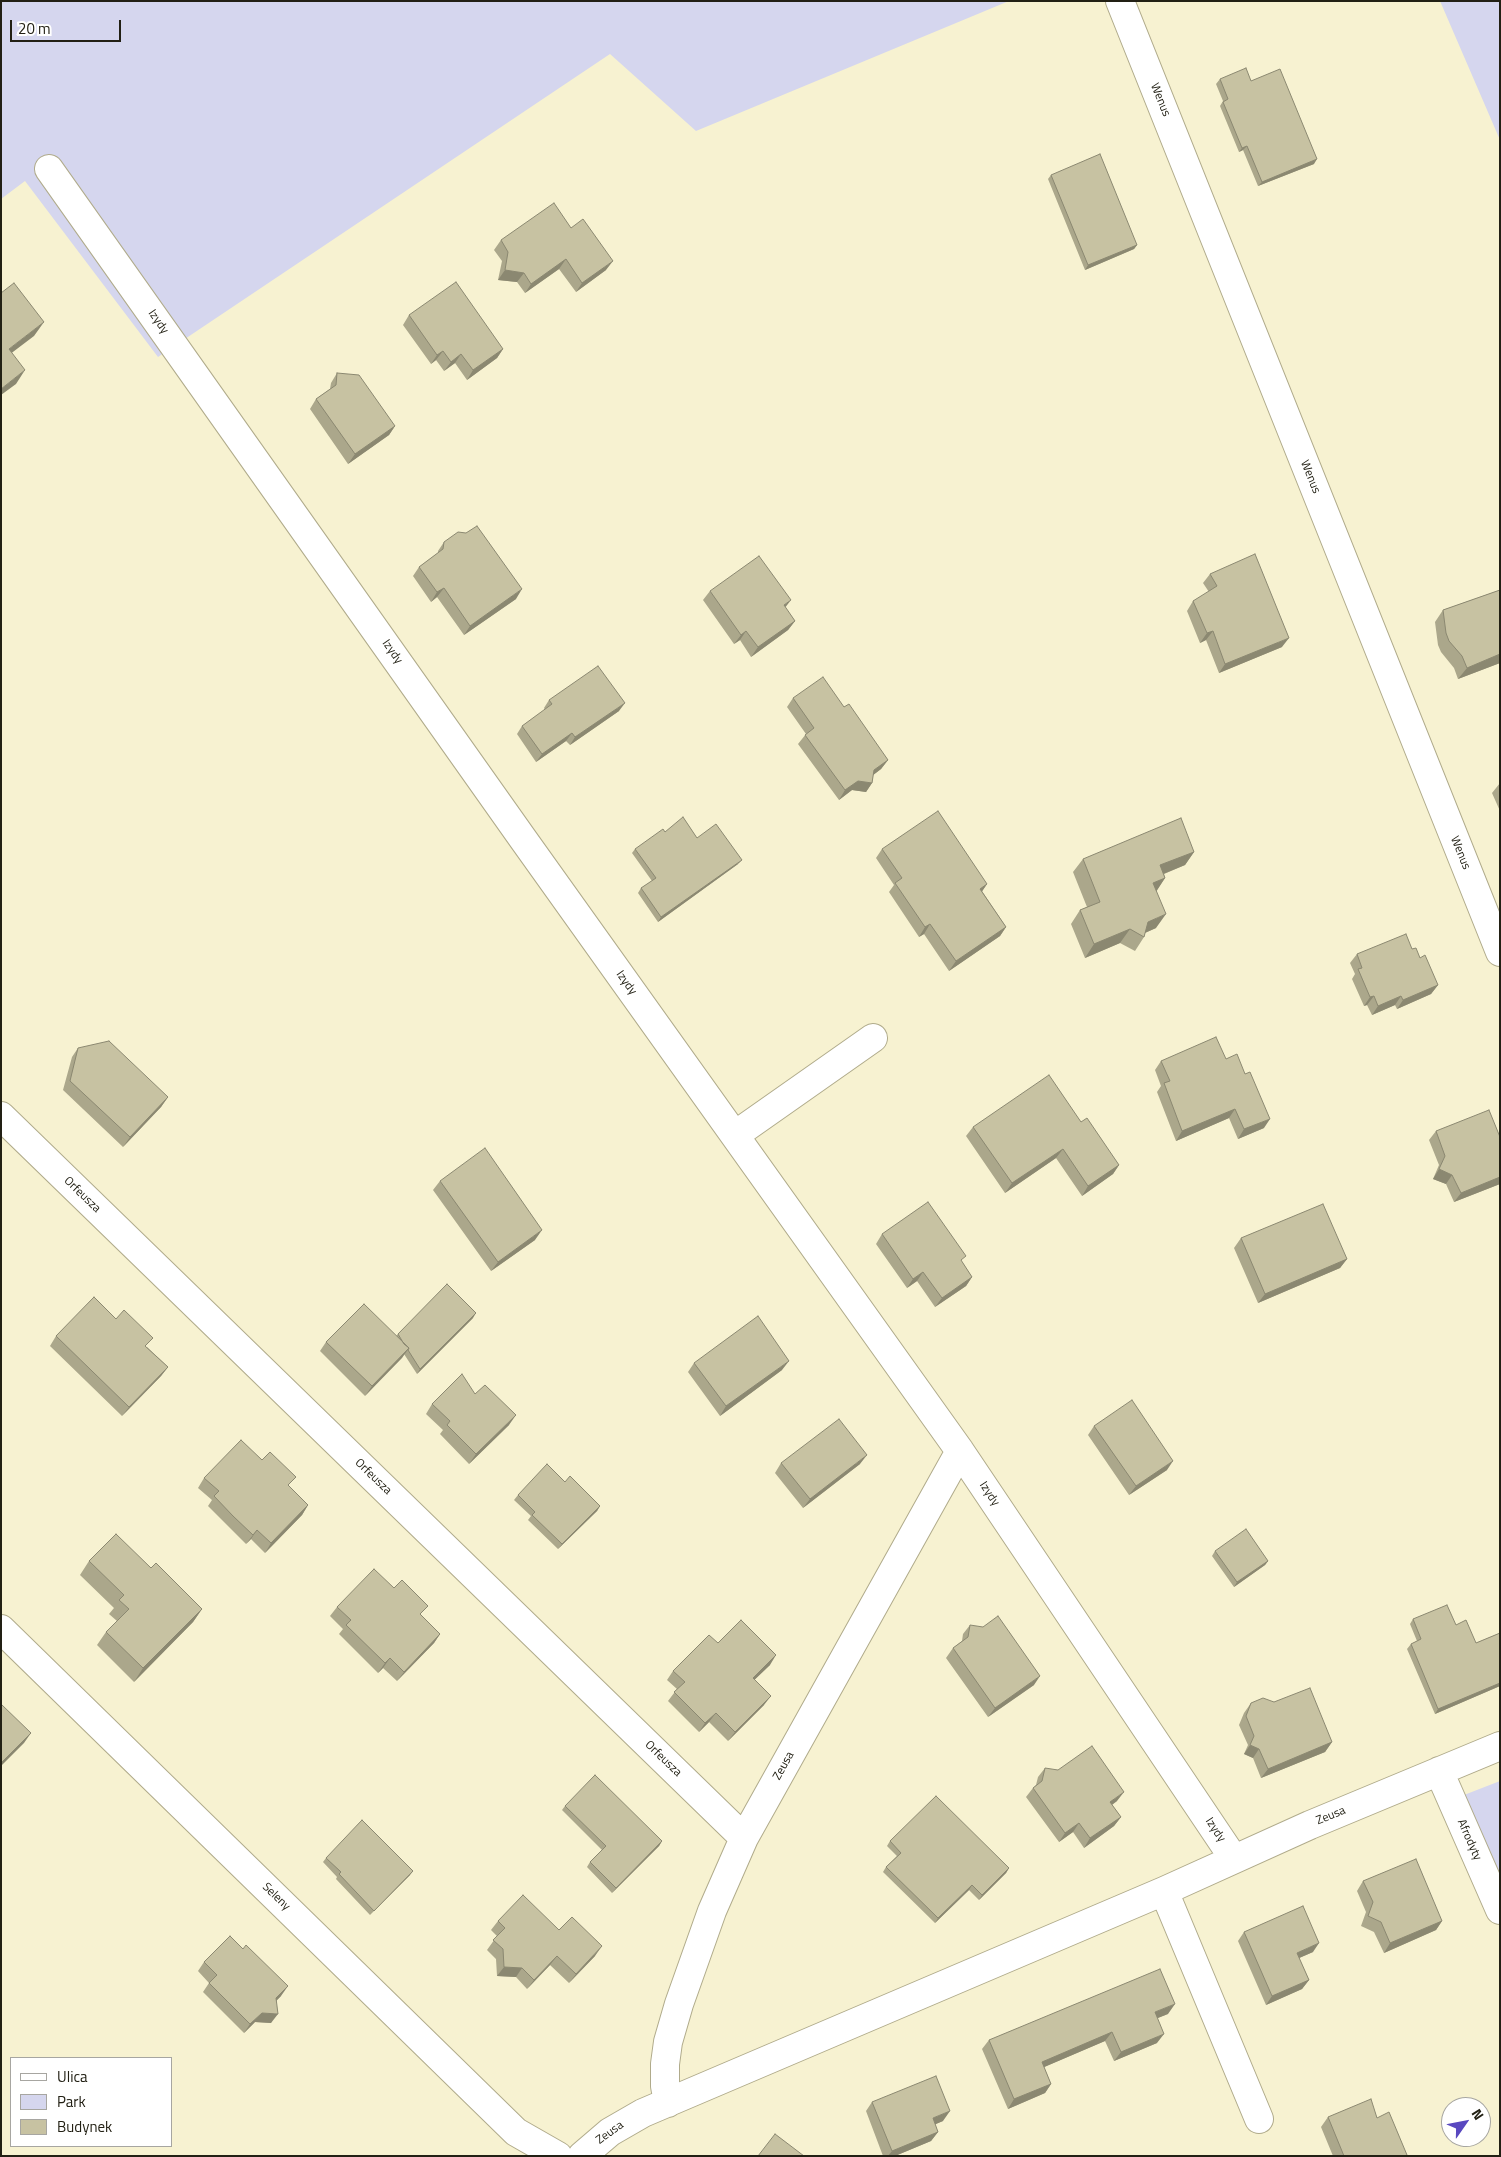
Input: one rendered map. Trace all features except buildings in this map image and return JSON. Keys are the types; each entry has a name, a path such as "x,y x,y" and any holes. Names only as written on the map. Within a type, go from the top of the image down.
{"street":[{"name":"Wenus","path":"1120,1 1500,952"},
{"name":"Izydy","path":"49,169 523,840 960,1451 1234,1859"},
{"path":"735,1135 873,1038"},
{"name":"Orfeusza","path":"1,1116 744,1838"},
{"name":"Zeusa","path":"668,2103 665,2086 665,2064 668,2042 676,2013 712,1911 744,1838 960,1451"},
{"name":"Seleny","path":"1,1629 516,2132 558,2156"},
{"name":"Zeusa","path":"582,2156 617,2126 632,2118 1164,1891 1310,1824 1500,1746"},
{"name":"Afrodyty","path":"1439,1771 1500,1910"},
{"path":"1164,1891 1259,2119"}],"green space":[{"path":"1,1 1009,1 696,131 610,54 158,357 25,181 1,199"},
{"path":"1440,1 1500,1 1500,140"},
{"path":"1500,1781 1500,1875 1464,1795"}]}
